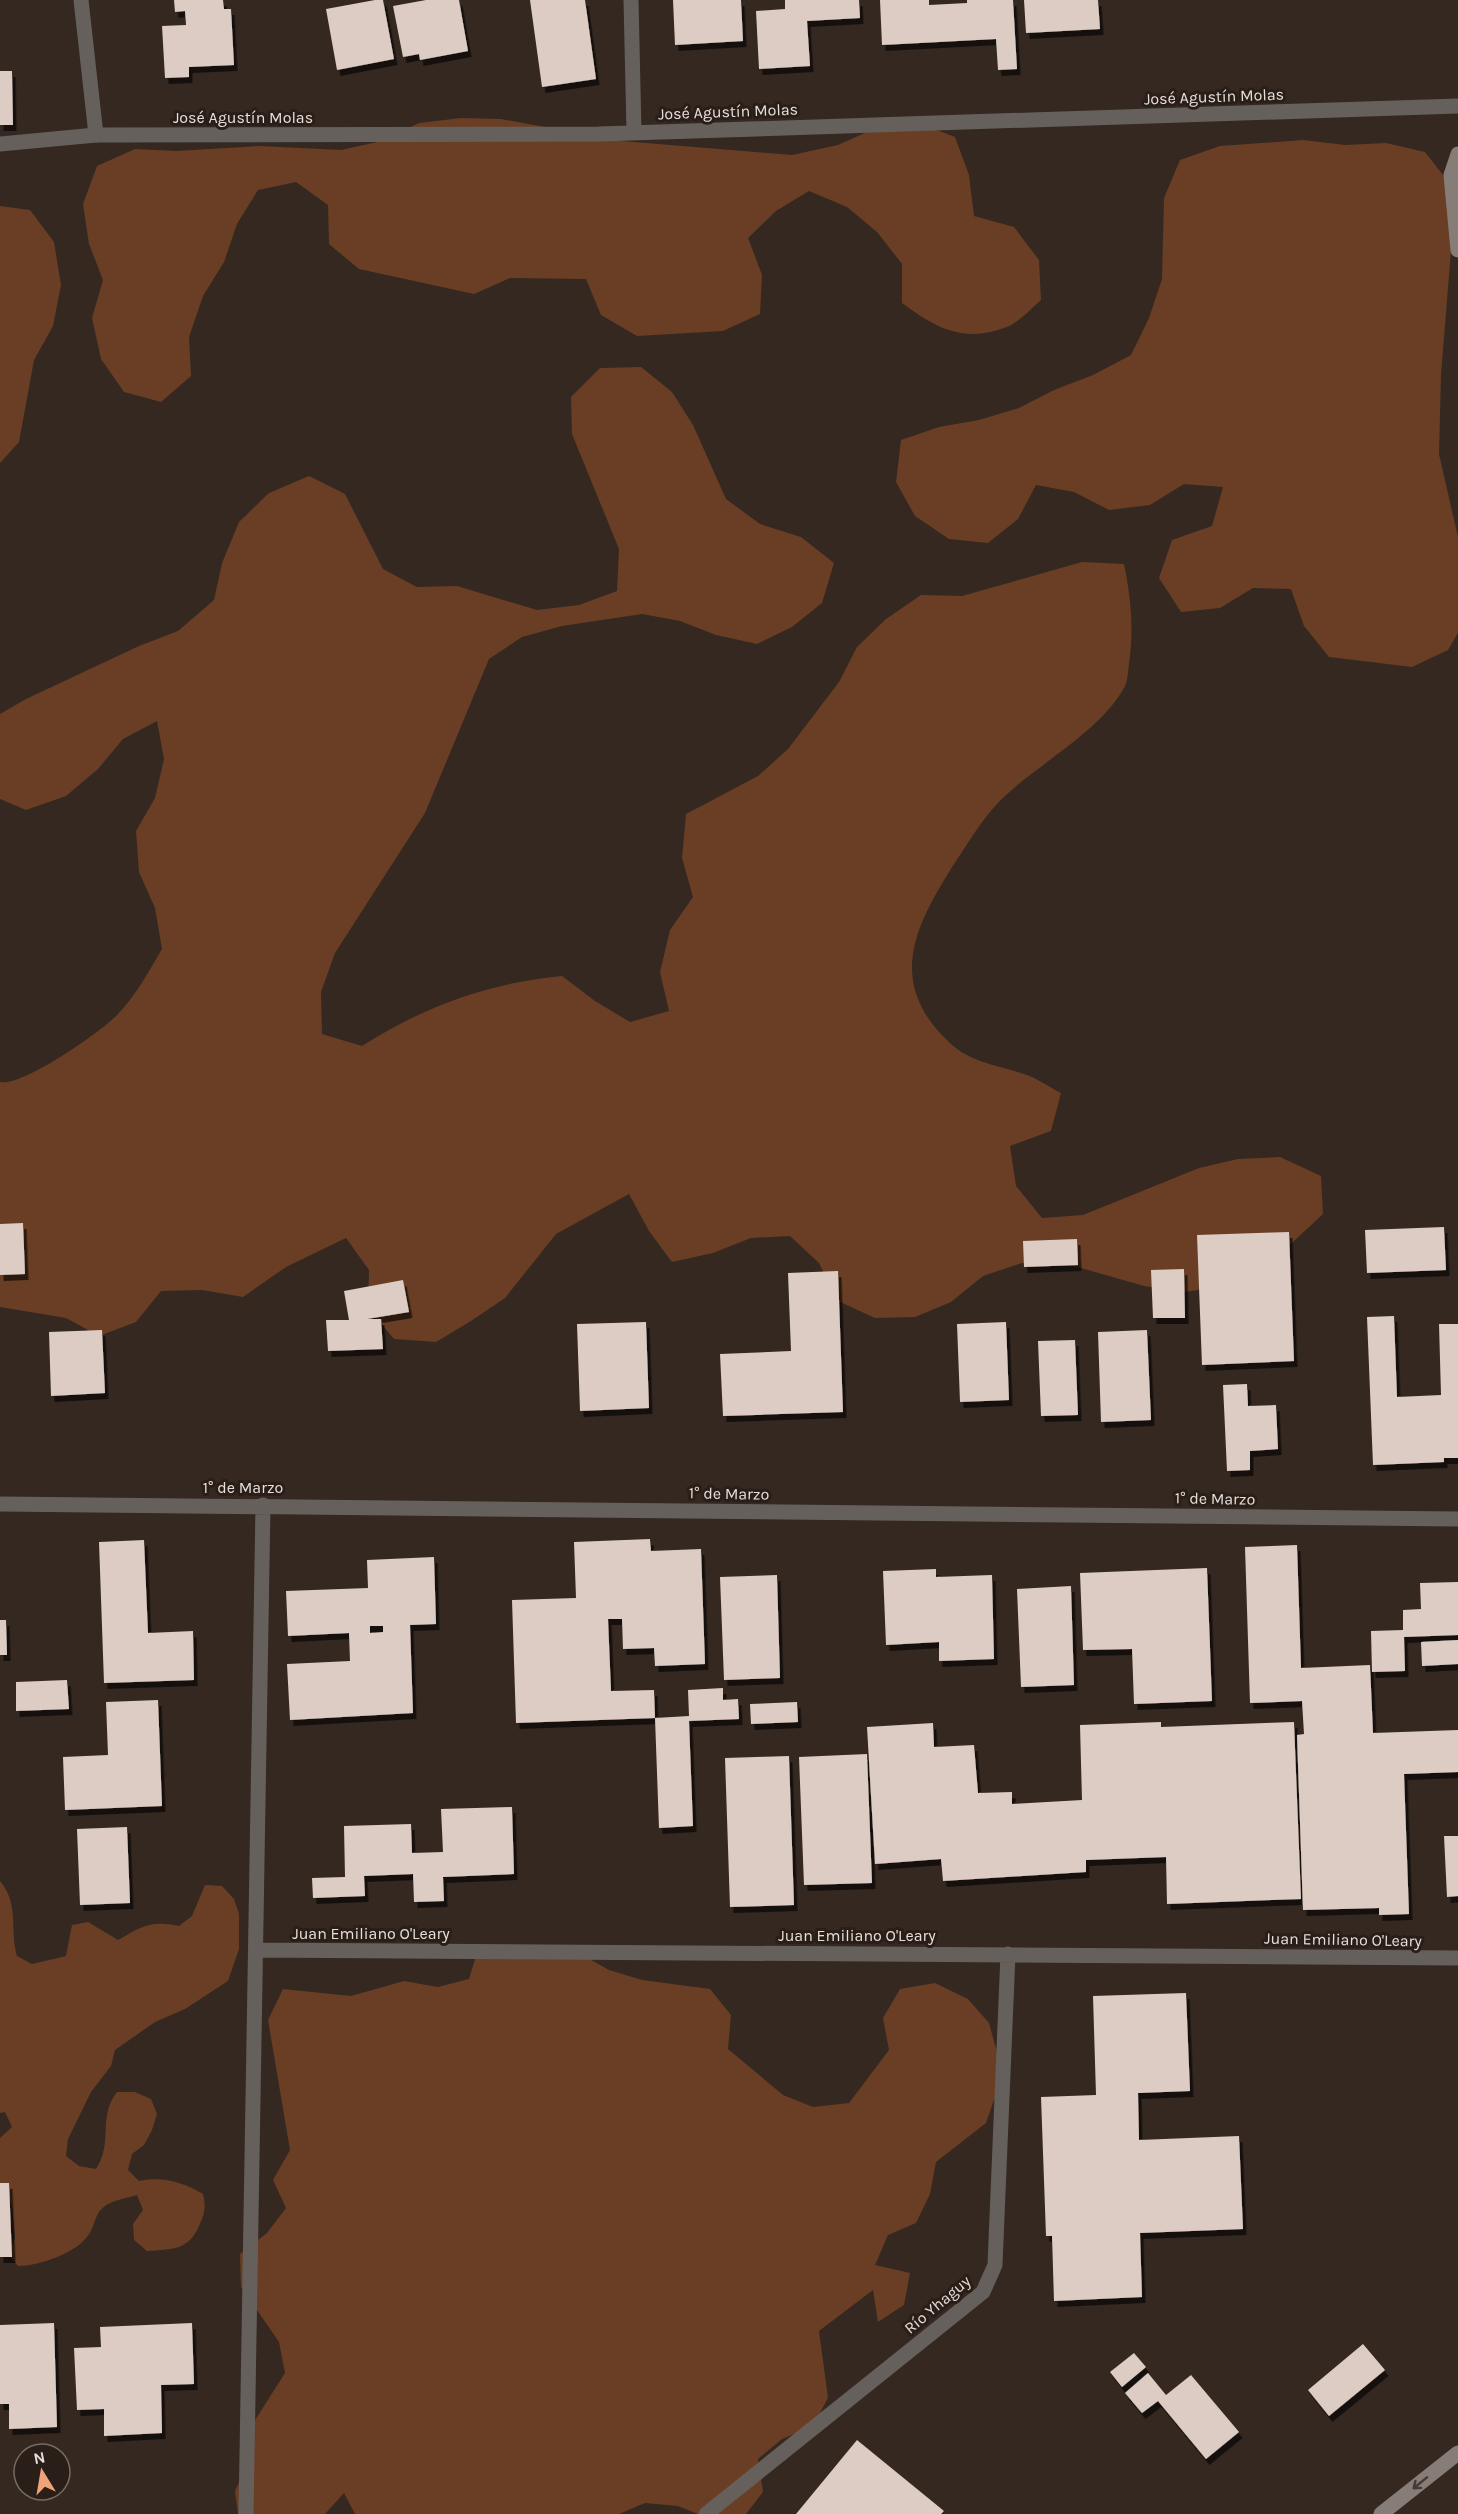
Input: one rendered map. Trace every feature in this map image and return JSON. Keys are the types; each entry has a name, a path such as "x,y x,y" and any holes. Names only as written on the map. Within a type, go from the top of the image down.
{"street":[{"path":"81,0 96,135"},
{"path":"631,0 634,132"},
{"name":"José Agustín Molas","path":"0,144 96,135 634,132 1458,106"},
{"path":"1458,154 1451,175 1458,250"},
{"name":"1° de Marzo","path":"0,1504 1458,1519"},
{"path":"246,2514 264,1506"},
{"name":"Juan Emiliano O'Leary","path":"256,1950 1458,1958"},
{"name":"Río Yhaguy","path":"706,2514 982,2292 995,2265 1008,1954"},
{"path":"1381,2514 1458,2453"}],"shaded area":[{"path":"461,118 501,119 622,141 792,155 838,145 876,128 916,122 955,137 969,175 974,216 1014,227 1039,260 1041,300 1013,324 979,334 952,331 927,320 902,303 902,264 877,232 847,207 809,191 776,211 748,238 762,275 760,314 723,331 637,336 601,315 586,279 510,278 474,294 359,269 329,244 328,205 296,182 258,190 237,224 224,262 203,296 189,337 191,376 161,402 124,392 101,359 92,318 103,280 89,244 83,204 97,166 135,149 176,151 259,146 341,150 382,141 419,123"},
{"path":"1303,140 1345,145 1386,143 1425,152 1443,175 1454,213 1441,375 1439,454 1458,537 1458,633 1448,650 1412,667 1329,657 1304,626 1291,589 1253,588 1220,608 1181,612 1159,578 1172,540 1212,526 1223,487 1184,484 1150,505 1109,510 1074,492 1036,485 1018,519 988,543 949,539 915,516 896,482 901,440 939,427 979,420 1019,408 1054,390 1093,375 1131,355 1149,318 1162,279 1164,198 1180,160 1220,146"},
{"path":"0,206 30,210 54,242 61,285 53,326 34,360 19,442 0,463"},
{"path":"641,367 672,392 693,425 726,499 760,524 801,537 834,563 822,603 792,627 757,644 716,635 680,621 642,614 562,626 522,637 489,659 425,813 335,953 321,992 322,1034 362,1046 409,1019 458,999 508,984 562,976 595,1001 630,1022 669,1011 660,972 670,930 693,897 682,858 686,814 758,776 788,749 839,682 857,647 886,619 921,595 962,596 1082,562 1124,564 1130,601 1131,626 1131,651 1125,686 1115,702 1087,731 1005,796 973,836 942,884 919,930 913,953 912,975 917,998 930,1020 958,1050 985,1063 1029,1076 1061,1093 1051,1131 1010,1146 1016,1186 1042,1218 1083,1215 1199,1168 1238,1159 1280,1157 1321,1176 1323,1214 1292,1243 1259,1267 1223,1286 1185,1292 1144,1286 1060,1262 1022,1263 983,1276 951,1302 915,1317 875,1318 838,1301 819,1263 790,1236 751,1238 713,1253 672,1262 649,1231 629,1194 556,1234 505,1298 436,1342 394,1339 368,1308 369,1270 346,1238 286,1267 243,1297 202,1290 161,1291 136,1322 99,1336 66,1318 0,1307 0,1082 11,1081 43,1067 79,1045 109,1022 131,999 162,949 155,908 139,872 136,831 155,798 164,759 157,721 123,739 98,769 66,796 26,810 0,799 0,714 26,699 139,646 178,631 214,600 222,563 239,522 269,493 309,476 345,494 383,569 417,587 457,586 537,610 579,605 617,591 619,549 572,434 571,397 600,368"},
{"path":"0,1881 10,1899 17,1956 32,1964 66,1956 72,1925 88,1922 118,1940 147,1925 179,1926 192,1916 205,1885 222,1886 234,1899 239,1914 239,1949 228,1981 185,2009 155,2022 115,2050 111,2066 91,2092 68,2139 66,2156 79,2166 96,2169 104,2149 108,2111 117,2092 135,2092 151,2099 157,2114 152,2130 144,2145 132,2154 128,2170 139,2181 156,2179 172,2181 203,2194 205,2206 199,2226 190,2240 178,2247 147,2251 134,2240 133,2224 143,2210 137,2195 105,2206 99,2212 84,2241 57,2257 36,2264 18,2266 8,2254 15,2238 12,2207 0,2185 0,2138 12,2127 5,2112 0,2113"},
{"path":"479,1946 579,1953 609,1970 642,1980 710,1989 731,2015 728,2049 783,2095 813,2107 849,2103 889,2050 883,2018 900,1989 935,1983 968,1999 989,2023 998,2056 997,2091 986,2123 936,2162 930,2194 916,2223 888,2235 875,2265 910,2273 904,2305 878,2322 873,2290 819,2331 828,2398 813,2426 782,2439 758,2459 763,2492 746,2514 698,2514 678,2506 645,2503 619,2514 355,2514 344,2493 325,2514 238,2514 235,2491 249,2461 250,2428 285,2373 279,2342 241,2287 240,2254 267,2233 286,2208 273,2180 290,2150 268,2020 283,1989 351,1996 404,1981 438,1987 469,1979"}],"building":[{"path":"174,0 223,0 224,9 231,9 234,65 189,67 189,77 165,78 162,26 186,25 185,11 175,12"},
{"path":"383,0 394,59 337,70 326,9"},
{"path":"426,0 459,0 468,51 420,60 419,54 403,57 393,6"},
{"path":"530,0 585,0 596,79 542,87"},
{"path":"673,0 741,0 743,41 675,45"},
{"path":"785,0 859,0 860,18 807,21 810,66 759,69 756,11 785,9"},
{"path":"880,0 929,0 929,5 967,3 967,0 1013,0 1017,69 998,70 996,39 882,45"},
{"path":"1024,0 1098,0 1100,29 1026,33"},
{"path":"0,71 12,71 13,125 0,125"},
{"path":"23,1223 25,1274 0,1275 0,1224"},
{"path":"1444,1227 1446,1270 1367,1273 1365,1230"},
{"path":"1289,1232 1294,1361 1202,1365 1197,1235"},
{"path":"1077,1239 1078,1265 1024,1267 1023,1241"},
{"path":"1184,1269 1185,1318 1153,1318 1151,1270"},
{"path":"838,1271 843,1412 723,1416 720,1354 791,1351 788,1273"},
{"path":"403,1280 409,1312 367,1319 381,1319 383,1349 328,1351 326,1320 349,1320 344,1291"},
{"path":"1394,1316 1397,1397 1441,1395 1439,1324 1458,1324 1458,1458 1444,1458 1444,1462 1373,1465 1367,1317"},
{"path":"646,1322 649,1408 580,1411 577,1324"},
{"path":"1006,1322 1009,1400 960,1402 957,1324"},
{"path":"102,1330 105,1393 51,1396 49,1332"},
{"path":"1147,1330 1151,1420 1101,1422 1098,1332"},
{"path":"1075,1340 1078,1415 1041,1416 1038,1341"},
{"path":"1247,1384 1248,1406 1276,1405 1278,1449 1250,1451 1250,1470 1227,1471 1223,1385"},
{"path":"650,1539 651,1551 701,1549 705,1664 655,1666 654,1648 623,1649 622,1619 608,1619 611,1691 654,1690 655,1718 516,1723 512,1600 576,1598 574,1542"},
{"path":"144,1540 148,1633 193,1631 194,1680 104,1683 99,1542"},
{"path":"1297,1545 1301,1668 1370,1665 1373,1733 1458,1730 1458,1772 1404,1774 1409,1914 1379,1915 1379,1908 1303,1910 1297,1735 1304,1734 1302,1701 1250,1703 1245,1547"},
{"path":"434,1557 436,1624 410,1625 413,1713 290,1720 287,1664 350,1661 349,1633 288,1636 286,1591 368,1588 367,1560","holes":["370,1626 383,1626 383,1632 370,1633"]},
{"path":"1207,1568 1212,1701 1134,1704 1132,1649 1083,1650 1080,1573"},
{"path":"936,1569 936,1577 992,1575 994,1659 939,1661 939,1642 886,1645 883,1571"},
{"path":"777,1575 780,1678 724,1680 720,1577"},
{"path":"1458,1582 1458,1635 1404,1637 1405,1671 1372,1672 1371,1631 1403,1630 1403,1610 1421,1609 1420,1583"},
{"path":"1071,1586 1074,1685 1021,1687 1017,1589"},
{"path":"0,1620 6,1620 7,1655 0,1655"},
{"path":"1458,1640 1458,1664 1422,1666 1421,1642"},
{"path":"67,1680 69,1709 16,1711 16,1682"},
{"path":"723,1688 723,1700 738,1699 739,1719 689,1721 693,1826 659,1828 655,1718 689,1716 688,1690"},
{"path":"158,1700 162,1806 65,1810 63,1757 108,1755 106,1702"},
{"path":"797,1702 798,1722 751,1724 750,1704"},
{"path":"1161,1722 1161,1727 1294,1722 1301,1899 1167,1904 1166,1857 1086,1860 1086,1872 943,1881 941,1859 875,1864 867,1727 933,1723 934,1747 974,1745 978,1793 1012,1792 1012,1804 1082,1800 1080,1725"},
{"path":"867,1754 872,1883 804,1885 799,1757"},
{"path":"789,1756 794,1905 730,1907 725,1758"},
{"path":"512,1807 514,1874 443,1877 444,1901 414,1902 413,1874 364,1876 365,1896 313,1898 312,1878 345,1877 344,1826 411,1824 412,1853 443,1852 441,1809"},
{"path":"127,1827 130,1903 80,1905 77,1829"},
{"path":"1444,1836 1458,1836 1458,1896 1447,1897"},
{"path":"1186,1993 1190,2091 1138,2093 1139,2140 1239,2136 1243,2229 1140,2233 1142,2297 1054,2301 1052,2236 1046,2236 1041,2097 1096,2095 1093,1996"},
{"path":"0,2183 9,2183 12,2257 0,2257"},
{"path":"54,2323 57,2427 9,2429 9,2404 0,2404 0,2325"},
{"path":"192,2323 194,2384 161,2385 162,2433 104,2436 104,2409 77,2410 74,2348 101,2347 100,2327"},
{"path":"1363,2344 1385,2370 1329,2416 1308,2390"},
{"path":"1134,2353 1146,2367 1122,2387 1110,2372"},
{"path":"1148,2373 1166,2395 1191,2375 1239,2432 1206,2459 1158,2401 1142,2413 1125,2393"},
{"path":"857,2440 944,2511 941,2514 796,2514"}]}
